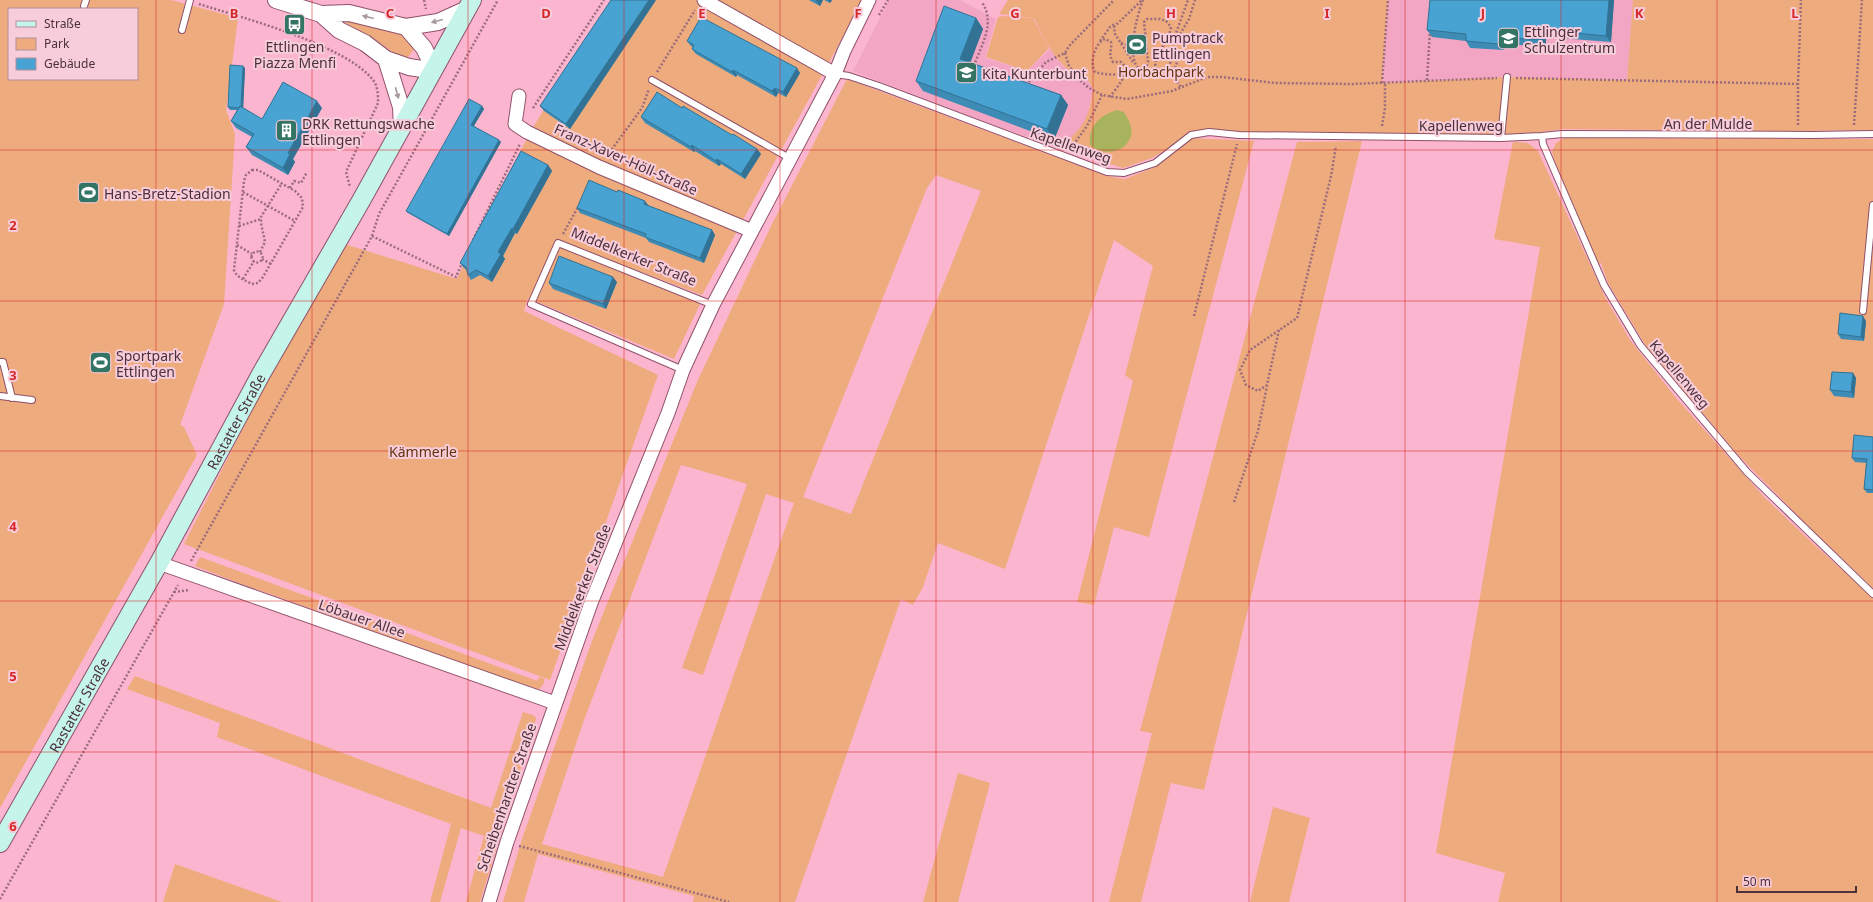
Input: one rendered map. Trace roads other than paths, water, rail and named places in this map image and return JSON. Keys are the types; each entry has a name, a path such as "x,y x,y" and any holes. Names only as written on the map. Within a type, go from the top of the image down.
{"main road":[{"name":"Rastatter Straße","path":"0,843 159,563 258,380 402,128 469,5"}],"street":[{"path":"276,0 321,14 349,13 406,27 438,22 469,5"},
{"name":"Middelkerker Straße","path":"555,703 591,603 668,413 683,370 713,305 792,160 835,74 844,51 869,0"},
{"path":"701,3 835,74"},
{"path":"321,14 339,30 365,43 386,59 422,69 434,69 424,48 406,27"},
{"path":"386,59 401,107 402,128"},
{"name":"Franz-Xaver-Höll-Straße","path":"519,96 514,124 527,132 599,167 752,231"},
{"name":"Löbauer Allee","path":"159,563 555,703"},
{"name":"Scheibenhardter Straße","path":"489,902 506,842 555,703"}],"lane":[{"path":"182,30 190,0"},
{"name":"Kapellenweg","path":"835,74 849,76 864,81 1107,172 1124,173 1155,163 1191,135 1209,132 1240,135 1501,138 1542,136 1543,144 1604,285 1640,345 1747,472 1873,594"},
{"path":"1501,138 1507,77"},
{"path":"652,80 792,160"},
{"name":"An der Mulde","path":"1542,136 1562,134 1873,134"},
{"path":"1863,311 1873,205"},
{"name":"Middelkerker Straße","path":"683,370 530,304 558,243 713,305"},
{"path":"0,362 3,362 12,398"},
{"path":"0,396 32,400"}],"place":[{"name":"Ettlingen Piazza Menfi","path":"295,24"},
{"name":"Ettlinger Schulzentrum","path":"1508,39"},
{"name":"Pumptrack Ettlingen","path":"1137,45"},
{"name":"Kita Kunterbunt","path":"967,73"},
{"name":"DRK Rettungswache Ettlingen","path":"287,131"},
{"name":"Hans-Bretz-Stadion","path":"88,193"},
{"name":"Sportpark Ettlingen","path":"101,363"}],"park label":[{"name":"Horbachpark","path":"1161,71"},
{"name":"Kämmerle","path":"423,451"}]}
